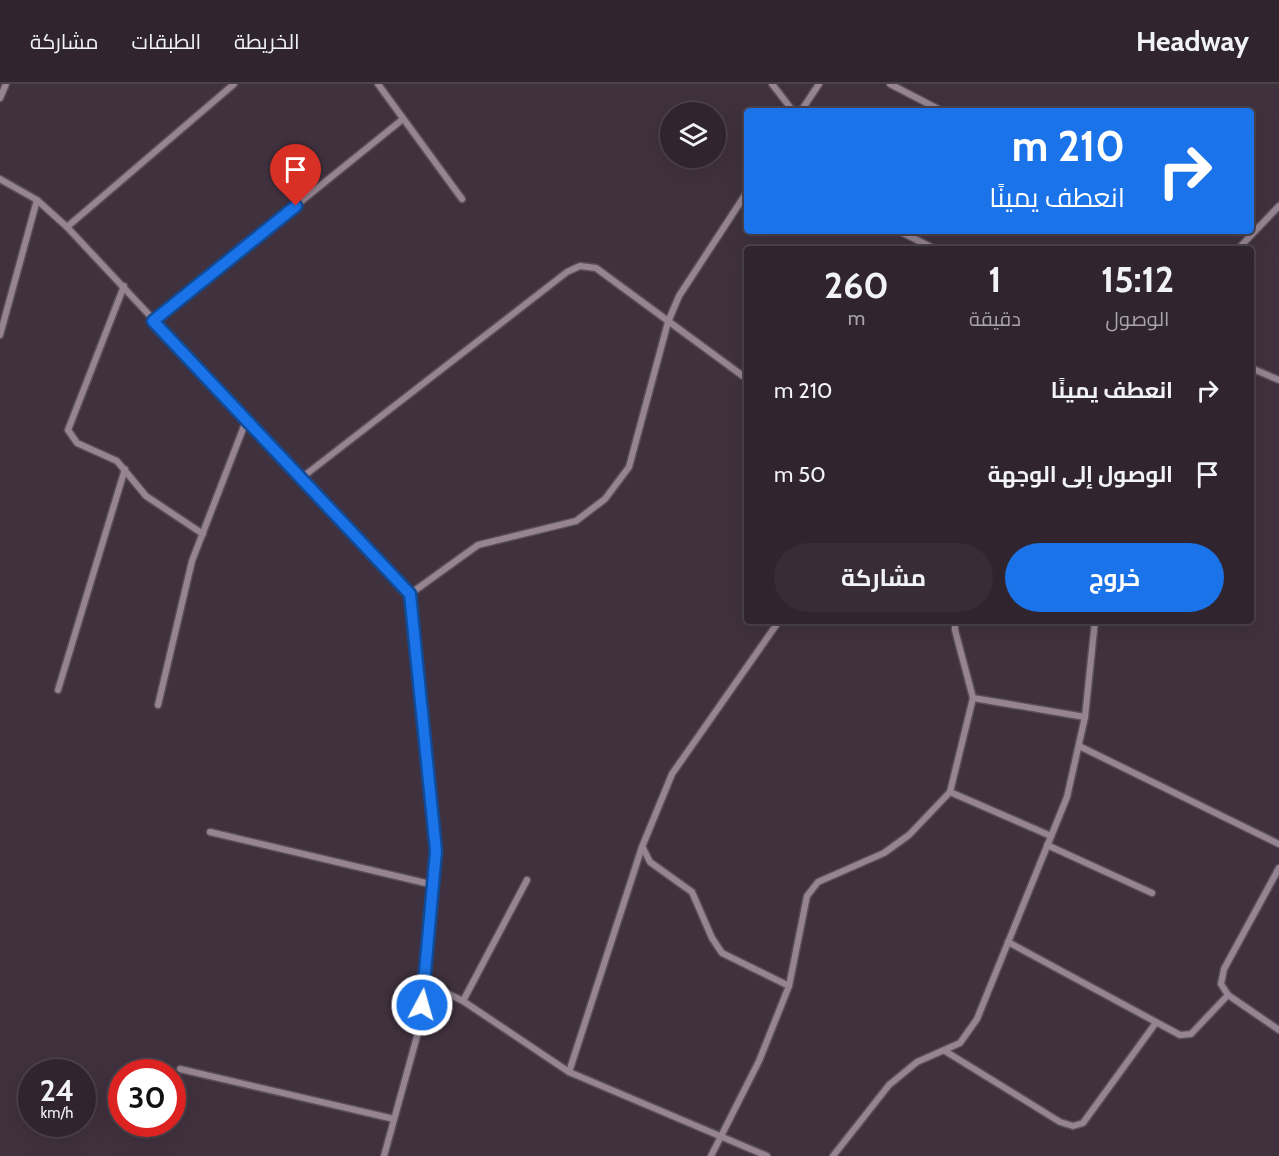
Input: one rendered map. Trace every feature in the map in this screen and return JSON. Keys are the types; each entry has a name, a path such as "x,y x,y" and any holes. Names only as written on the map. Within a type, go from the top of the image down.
{"street":[{"path":"0,98 6,84"},
{"path":"67,227 234,84"},
{"path":"378,84 462,199"},
{"path":"772,84 791,108"},
{"path":"803,108 819,84"},
{"path":"890,84 936,108"},
{"path":"153,321 403,119"},
{"path":"0,179 37,200 67,227 300,479 410,594 436,851 419,1029 384,1156"},
{"path":"410,594 478,545 576,521 605,499 629,467 668,322 679,296 744,197"},
{"path":"0,335 37,200"},
{"path":"1254,233 1279,207"},
{"path":"905,234 929,246"},
{"path":"1241,246 1253,234"},
{"path":"300,479 567,272 580,266 596,268 744,377"},
{"path":"124,286 70,419 68,430 77,443 117,461 146,496 202,534"},
{"path":"1254,369 1279,380"},
{"path":"158,705 192,561 246,421"},
{"path":"58,690 125,469"},
{"path":"569,1072 642,847 672,774 777,624"},
{"path":"711,1156 759,1061 789,986 807,896 812,889 829,876 893,847 909,836 950,792 973,698 956,624"},
{"path":"834,1156 890,1085 917,1062 960,1043 977,1019 1066,797 1085,717 1095,624"},
{"path":"973,698 1085,717"},
{"path":"1079,747 1279,844"},
{"path":"950,792 1051,836"},
{"path":"210,832 434,885"},
{"path":"1047,845 1152,893"},
{"path":"642,847 650,862 692,892 712,938 722,953 789,986"},
{"path":"1279,867 1224,969 1221,984 1228,995 1279,1030"},
{"path":"464,1001 527,880"},
{"path":"1008,942 1155,1024 1180,1035 1191,1034 1228,995"},
{"path":"424,982 464,1001 569,1072 767,1156"},
{"path":"945,1051 1060,1122 1073,1126 1083,1123 1155,1024"},
{"path":"186,1070 394,1119"}],"route":[{"path":"296,206 153,321 410,594 436,851 422,1005"}]}
